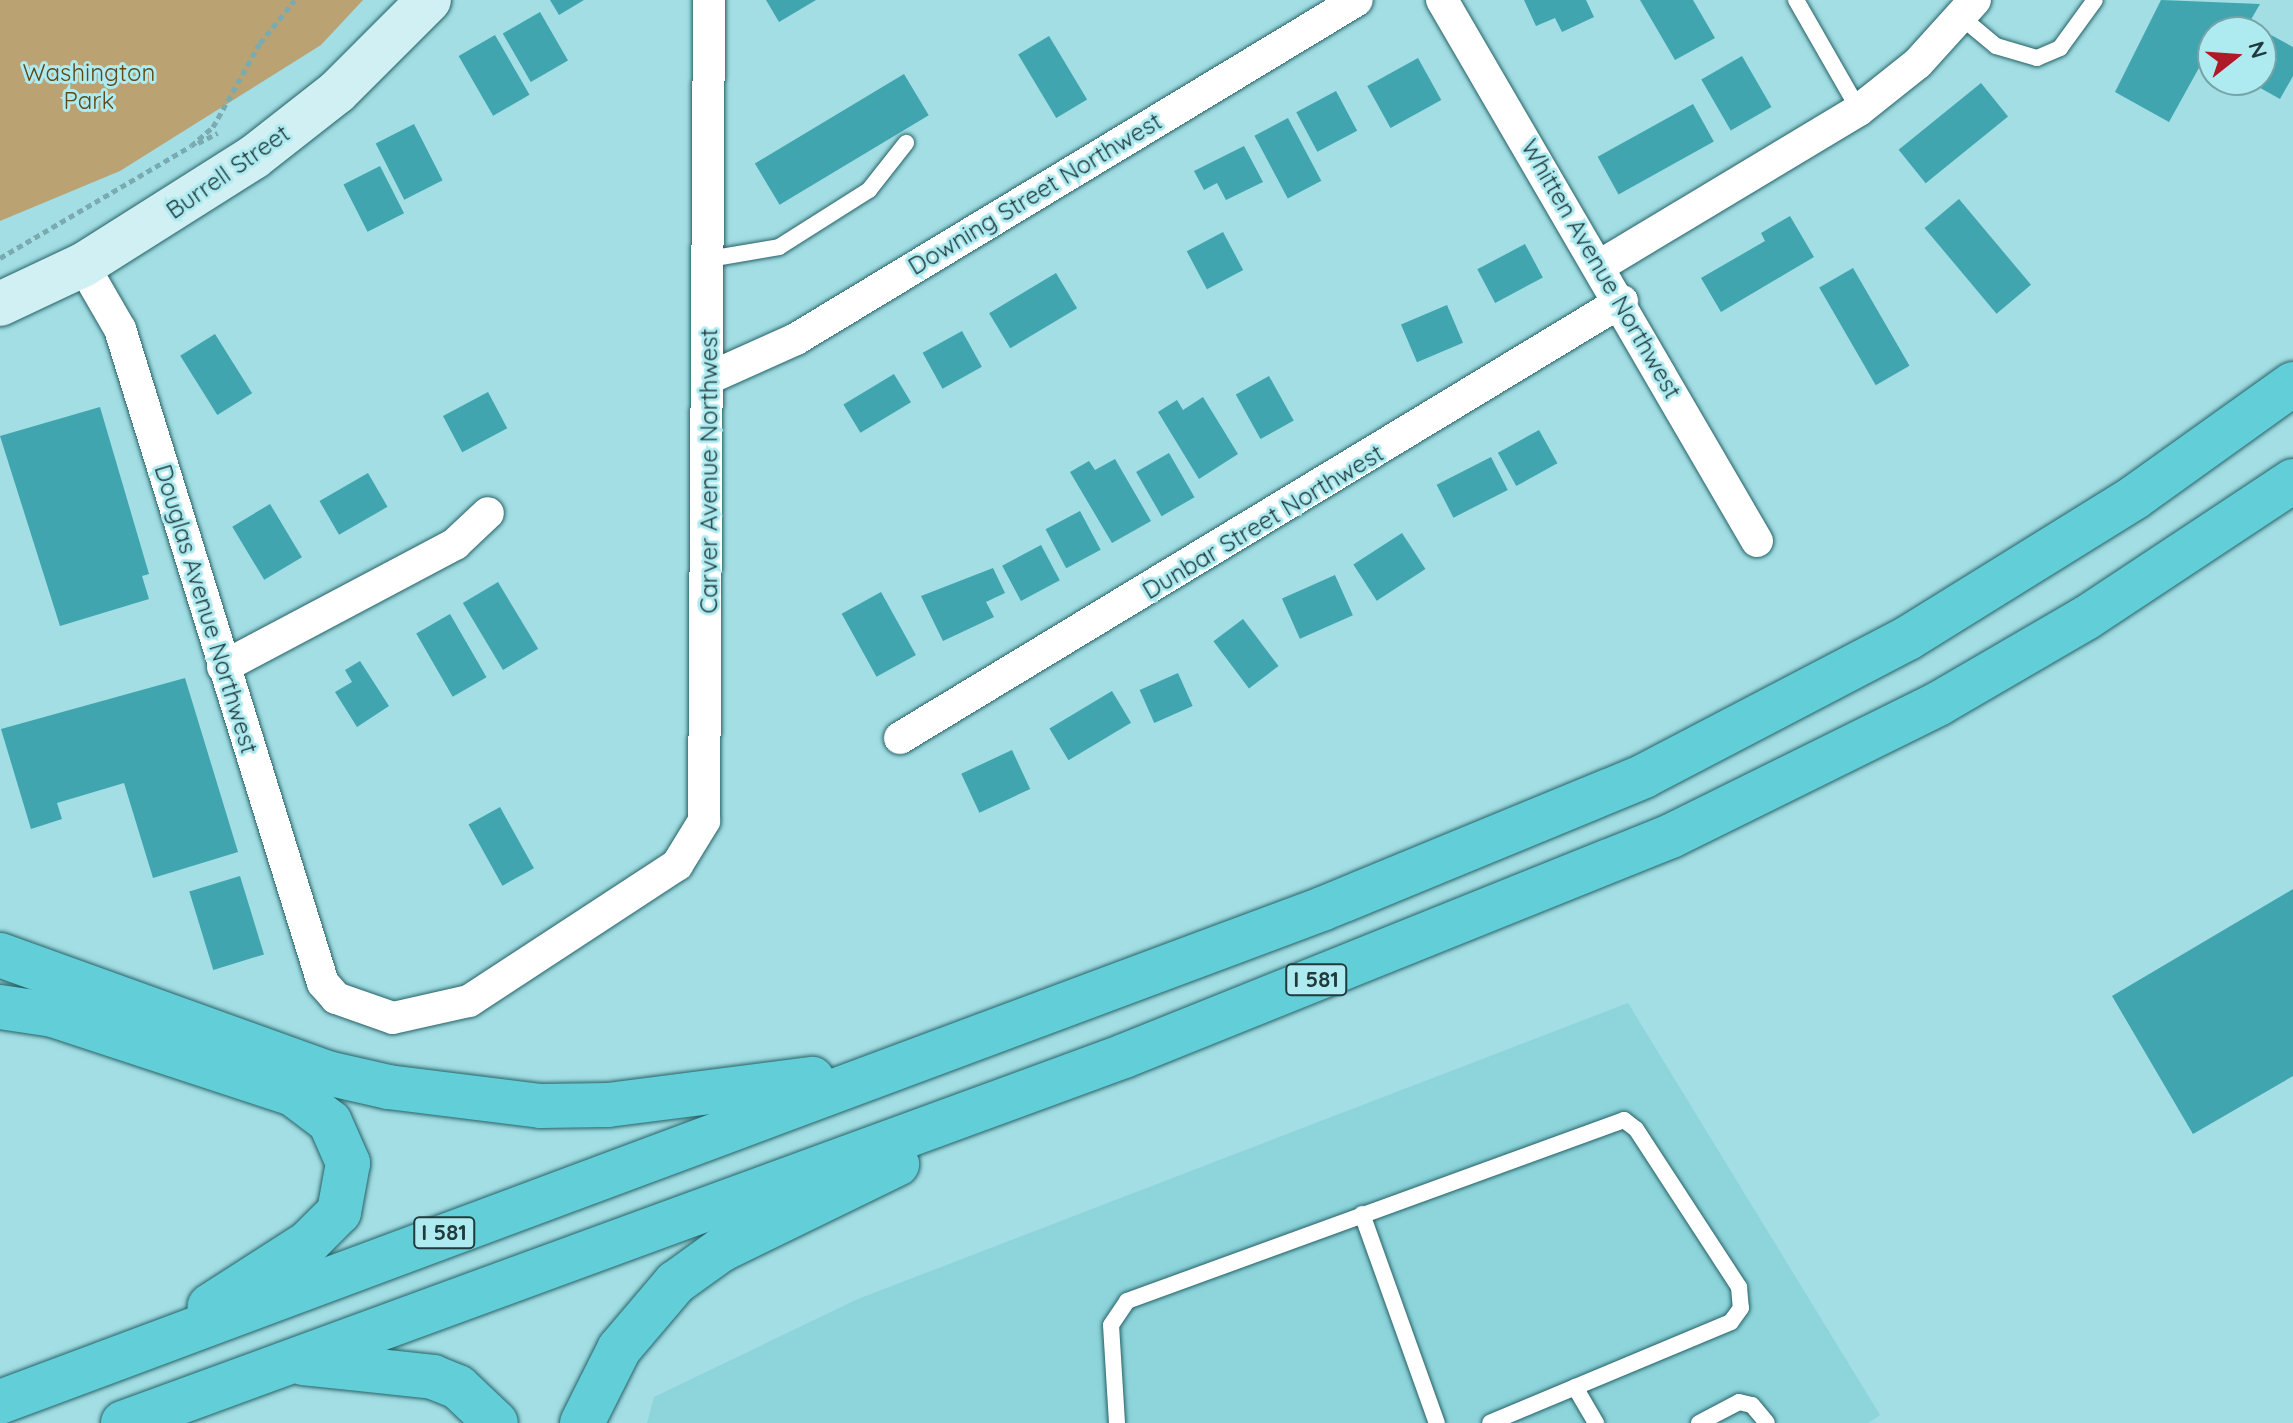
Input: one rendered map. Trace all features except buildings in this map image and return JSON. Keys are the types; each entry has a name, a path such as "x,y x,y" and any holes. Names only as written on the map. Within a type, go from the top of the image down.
{"highway":[{"name":"I 581","path":"0,1402 1322,909 1644,776 1908,638 2135,497 2293,384"},
{"name":"I 581","path":"123,1423 1056,1082 1543,890 1760,794 1938,704 2086,618 2293,481"},
{"path":"0,955 327,1073 485,1101 608,1105 889,1068"},
{"path":"0,1007 53,1015 293,1094 330,1122 341,1140 347,1189 326,1228 222,1295 177,1336"},
{"path":"582,1423 598,1385 642,1317 721,1250 1056,1082"},
{"path":"284,1362 433,1377 458,1387 496,1423"}],"street":[{"name":"Burrell Street","path":"0,304 83,265 254,157 337,92 429,0"},
{"name":"Carver Avenue Northwest","path":"315,960 323,983 357,1007 393,1018 437,1013 493,987 677,865 693,844 707,805 709,0"},
{"name":"Downing Street Northwest","path":"709,378 796,339 1357,0"},
{"name":"Whitten Avenue Northwest","path":"1442,0 1622,301 1757,541"},
{"path":"1601,265 1859,110 1918,63 1967,8"},
{"name":"Douglas Avenue Northwest","path":"83,265 120,329 315,960"},
{"name":"Dunbar Street Northwest","path":"900,738 1622,301"},
{"path":"223,667 455,544 488,513"}],"lane":[{"path":"1796,0 1859,110"},
{"path":"1967,8 1996,46 2037,58 2060,48 2095,0"},
{"path":"709,259 779,247 869,190 906,143"},
{"path":"1117,1423 1115,1311 1362,1214 1611,1121 1624,1120 1636,1129 1739,1287 1741,1308 1731,1322 1490,1423"},
{"path":"1362,1214 1437,1423"},
{"path":"1575,1387 1596,1423"},
{"path":"1699,1423 1739,1402 1752,1405 1767,1423"}],"path":[{"path":"0,258 191,146 213,127 260,43 295,0"}],"shaded area":[{"path":"1628,1003 1880,1415 1868,1423 647,1423 654,1397 858,1299"}],"green space":[{"name":"Washington Park","path":"0,0 363,0 321,45 120,171 0,221"}]}
